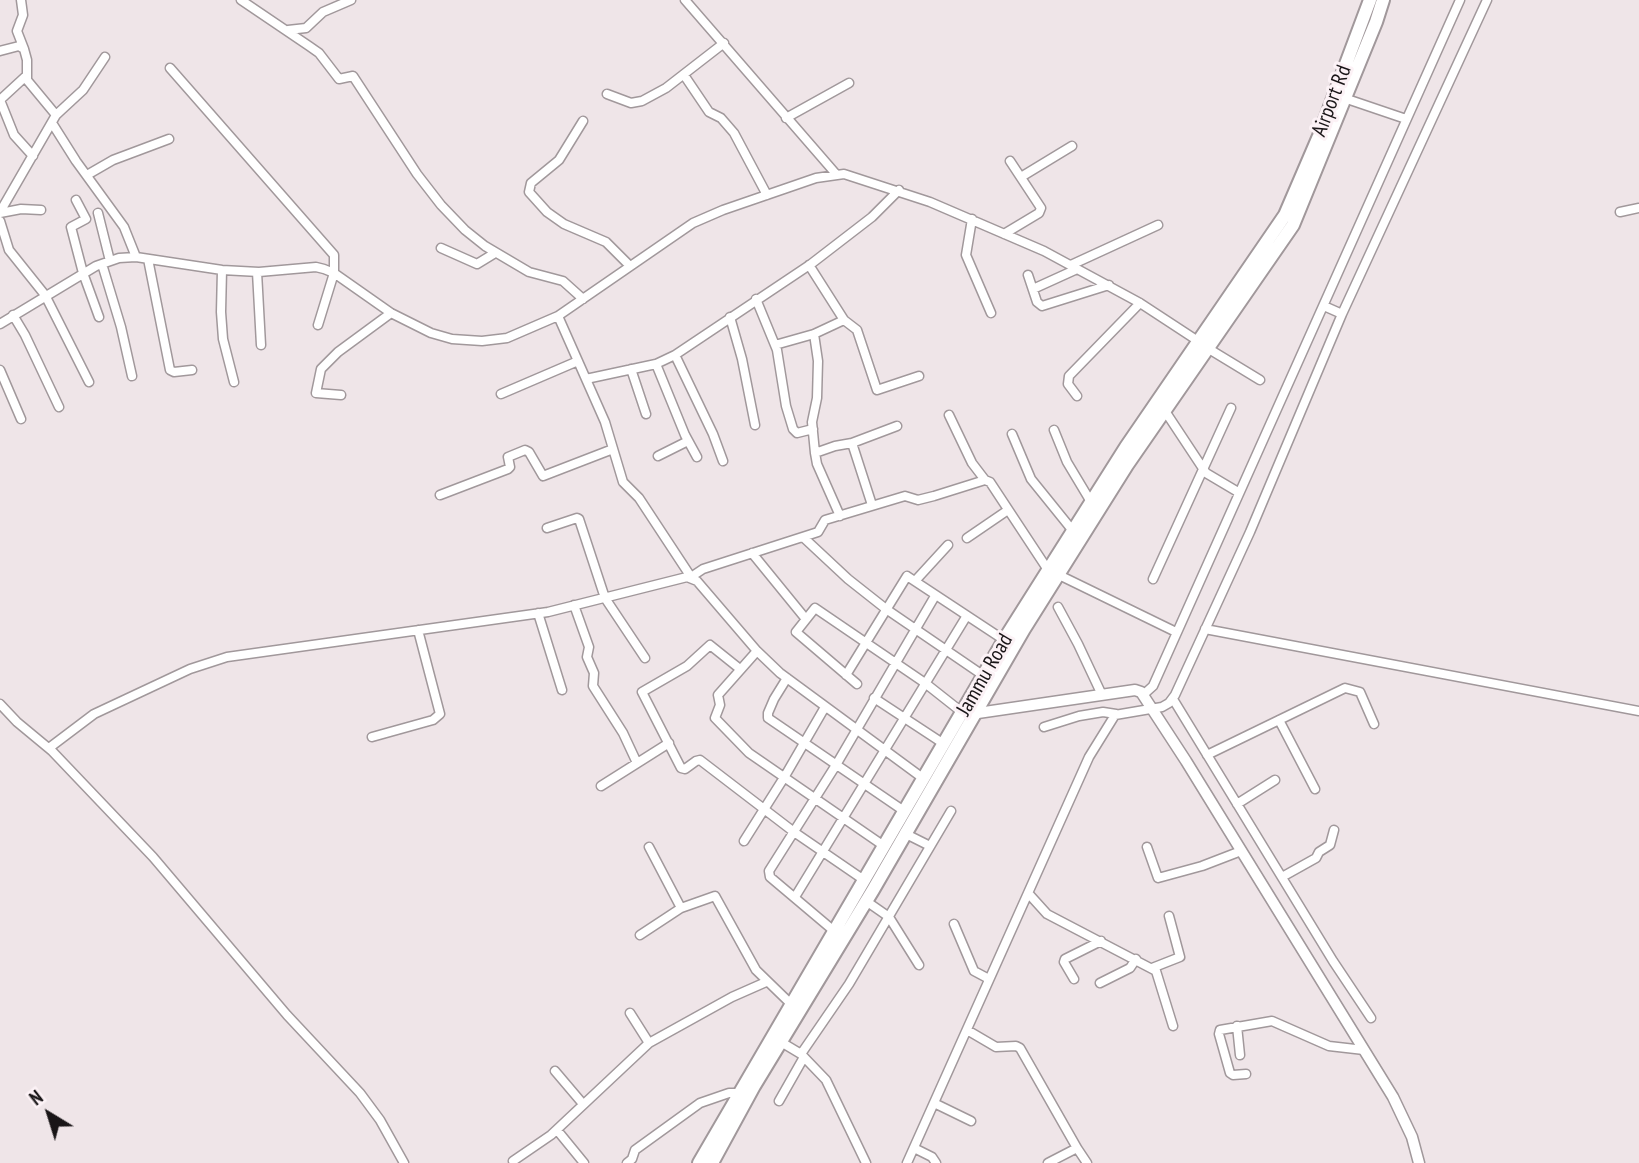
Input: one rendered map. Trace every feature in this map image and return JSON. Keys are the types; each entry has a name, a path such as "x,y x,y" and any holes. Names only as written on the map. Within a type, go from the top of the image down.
{"main road":[{"name":"Airport Rd","path":"1292,200 1370,0"},
{"path":"712,1163 866,901 910,836 970,714 1024,629 1053,572 1165,411 1204,345 1293,225 1377,22 1383,0"},
{"name":"Jammu Road","path":"699,1163 944,744 970,714 984,676 1004,640 1053,572 1091,502 1204,345 1292,200"}],"street":[{"path":"21,0 23,11 17,31 27,60 26,76 87,175 124,227 136,257"},
{"path":"241,0 319,53 338,79 351,75 358,81 417,174 465,230 495,253 529,272 563,281 583,299"},
{"path":"685,0 836,174"},
{"path":"1419,1163 1412,1137 1401,1114 1241,851 1156,702 1153,686 1238,492 1325,307 1460,0"},
{"path":"907,1163 1088,757 1111,718 1156,702 1205,629 1250,532 1340,313 1487,0"},
{"path":"288,30 306,29 323,12 349,1"},
{"path":"607,94 634,103 652,96 724,43"},
{"path":"0,51 19,46 24,49"},
{"path":"0,213 54,119 83,90 105,57"},
{"path":"170,68 332,253 335,260 334,273 318,325"},
{"path":"684,75 709,112 721,118 734,132 767,195"},
{"path":"26,76 0,100 14,135 33,156"},
{"path":"786,118 849,83"},
{"path":"1344,98 1406,119"},
{"path":"583,121 559,160 531,183 529,191 547,212 564,224 606,242 630,266"},
{"path":"87,175 125,155 169,139"},
{"path":"1021,177 1072,146"},
{"path":"1004,234 1040,210 1041,206 1010,162"},
{"path":"0,324 83,273 120,258 136,257 222,270 257,272 316,267 334,273 391,313 431,333 452,339 482,341 507,338 558,316 693,223 816,178 844,174 899,191 972,219 1074,267 1140,303 1260,380"},
{"path":"586,379 656,364 675,355 809,265 872,217 899,191"},
{"path":"76,200 86,219 71,226 83,273 99,317"},
{"path":"1620,212 1639,208"},
{"path":"0,213 21,209 41,210"},
{"path":"98,214 106,263 132,376"},
{"path":"972,219 966,255 991,313"},
{"path":"0,220 5,249 45,295 89,382"},
{"path":"1033,289 1158,225"},
{"path":"441,248 477,264 495,253"},
{"path":"148,259 170,370 192,370"},
{"path":"809,265 844,320 857,330 877,390 919,376"},
{"path":"222,270 223,339 234,382"},
{"path":"257,272 261,345"},
{"path":"1028,275 1038,304 1042,306 1109,285"},
{"path":"756,299 775,345 793,429 797,433 813,429"},
{"path":"1077,396 1068,384 1069,376 1140,303"},
{"path":"1325,307 1340,313"},
{"path":"341,395 317,394 319,372 338,352 391,313"},
{"path":"13,315 59,407"},
{"path":"558,316 605,422 623,482 639,498 691,577 757,651 787,678 924,779"},
{"path":"730,317 742,359 755,425"},
{"path":"775,345 814,334 844,320"},
{"path":"814,334 818,361 813,429 815,453 817,464 840,516"},
{"path":"675,355 723,461"},
{"path":"501,394 578,361"},
{"path":"656,364 697,457"},
{"path":"631,369 646,414"},
{"path":"0,370 21,419"},
{"path":"1153,579 1231,408"},
{"path":"1165,411 1210,477 1238,492"},
{"path":"949,415 972,463 985,480 990,482 1053,572 1176,632"},
{"path":"815,453 897,426"},
{"path":"1054,430 1067,462 1091,502"},
{"path":"1012,434 1031,479 1073,531"},
{"path":"658,456 688,441"},
{"path":"852,443 872,505"},
{"path":"440,495 508,470 508,457 525,450 545,476 613,449"},
{"path":"49,748 94,714 210,662 241,654 538,613 605,598 691,577 703,569 820,531 825,520 872,505 905,496 918,500 985,480"},
{"path":"967,538 1008,510"},
{"path":"548,528 579,519 605,598 645,658"},
{"path":"803,537 848,579 886,609 984,676"},
{"path":"915,581 948,545"},
{"path":"752,553 805,618"},
{"path":"846,675 905,576 1004,640"},
{"path":"834,931 768,873 836,765 935,596"},
{"path":"574,605 589,647 587,657 594,673 593,685 623,733 637,763"},
{"path":"1058,607 1102,695"},
{"path":"857,684 797,634 796,630 816,608 970,714 1135,690 1156,702 1207,755 1371,1018"},
{"path":"538,613 562,690"},
{"path":"795,897 966,617"},
{"path":"1205,629 1639,711"},
{"path":"372,737 433,720 440,714 418,630"},
{"path":"740,669 710,645 687,666 642,692 681,768 685,769 699,761 864,880"},
{"path":"757,651 717,696 720,705 715,719 749,753 884,846"},
{"path":"787,678 767,716 904,811"},
{"path":"1207,755 1345,688 1360,692 1374,724"},
{"path":"874,698 944,744"},
{"path":"0,704 49,748 153,857 287,1015 348,1079 375,1113 404,1163"},
{"path":"744,841 825,707"},
{"path":"1044,727 1079,716 1103,712 1116,714"},
{"path":"1279,720 1315,789"},
{"path":"601,786 670,743"},
{"path":"1237,804 1275,780"},
{"path":"779,1101 800,1054 849,984 884,913 951,811"},
{"path":"1282,877 1316,858 1318,853 1331,845 1334,830"},
{"path":"910,836 928,845"},
{"path":"649,847 681,908"},
{"path":"1147,847 1158,878 1202,866 1241,851"},
{"path":"1028,893 1047,914 1157,972 1173,1026"},
{"path":"640,935 681,908 715,896 756,970 791,1004"},
{"path":"866,901 884,913 919,965"},
{"path":"1152,968 1180,957 1169,915"},
{"path":"954,924 974,971 989,979"},
{"path":"1074,979 1065,959 1101,941"},
{"path":"1100,983 1130,968 1136,960"},
{"path":"513,1161 557,1130 649,1043 726,1000 766,982"},
{"path":"630,1013 649,1043"},
{"path":"1246,1074 1230,1074 1219,1034 1222,1029 1272,1021 1329,1046 1364,1050"},
{"path":"1237,1027 1240,1055"},
{"path":"967,1030 996,1047 1020,1048 1087,1163"},
{"path":"781,1042 800,1054 826,1080 866,1163"},
{"path":"555,1071 583,1104"},
{"path":"627,1163 632,1159 635,1150 700,1102 729,1093 740,1093"},
{"path":"934,1103 971,1121"},
{"path":"557,1130 584,1163"},
{"path":"914,1148 933,1157 936,1163"},
{"path":"1048,1163 1077,1148"}]}
